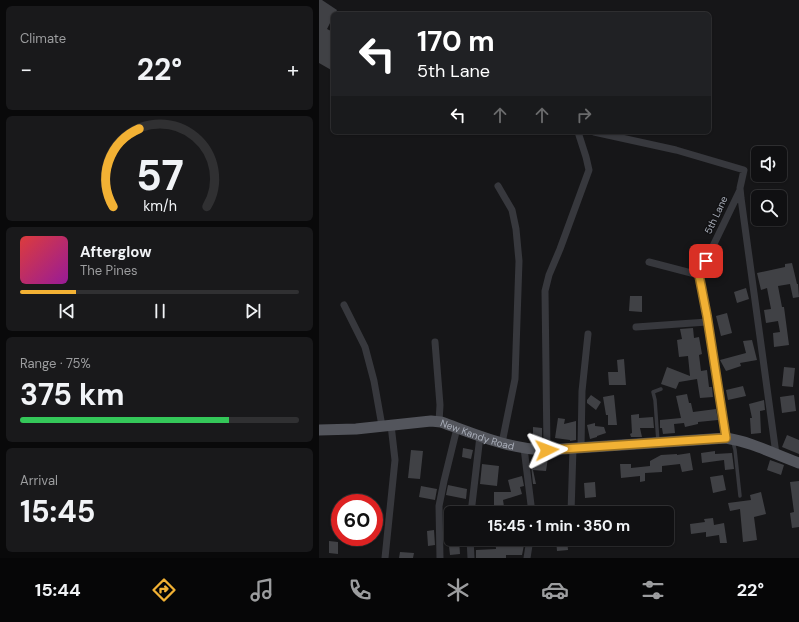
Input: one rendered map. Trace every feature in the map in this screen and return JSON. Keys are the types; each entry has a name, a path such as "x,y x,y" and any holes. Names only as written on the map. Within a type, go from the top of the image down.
{"main road":[{"name":"New Kandy Road","path":"319,430 356,429 431,421 439,422 501,444 547,450 729,438 754,444 799,463"}],"street":[{"path":"547,450 545,291 549,275 589,170 587,157 579,134"},
{"path":"603,134 676,150 744,170 740,188 776,454"},
{"path":"498,186 512,210 516,229 519,261 515,379 501,444"},
{"name":"5th Lane","path":"699,275 740,188"},
{"path":"649,262 699,275 729,438"},
{"path":"344,305 365,347 395,460 385,558"},
{"path":"636,327 707,322"},
{"path":"572,506 581,391 588,334"},
{"path":"435,342 440,405 439,422"},
{"path":"440,558 439,506 457,428"},
{"path":"472,506 480,436"},
{"path":"524,448 531,506"},
{"path":"470,546 471,558"},
{"path":"527,558 529,546"}],"lane":[{"path":"659,443 653,392 661,389"},
{"path":"729,438 735,450 740,496"}],"building":[{"path":"319,0 322,0 337,10 336,12 331,12 331,21 327,29 331,31 331,70 319,63"},
{"path":"792,263 798,284 799,297 793,298 790,284 778,286 782,307 784,307 789,345 774,347 773,333 780,332 778,321 766,323 764,310 771,309 767,288 761,290 757,273 785,267 785,264"},
{"path":"746,288 749,299 737,303 734,292"},
{"path":"630,296 642,296 642,312 629,311"},
{"path":"727,313 732,333 721,336 716,316"},
{"path":"693,328 694,338 699,337 702,354 699,355 701,371 707,370 709,387 712,387 713,397 700,398 697,379 679,382 676,389 661,384 667,367 690,376 688,356 679,357 677,340 682,339 680,329"},
{"path":"752,340 757,360 740,363 741,366 726,371 720,360 746,353 743,341"},
{"path":"624,359 626,385 609,385 608,372 618,372 617,360"},
{"path":"784,367 795,368 793,387 782,386"},
{"path":"743,386 746,396 728,400 726,390"},
{"path":"687,394 693,412 716,409 718,420 698,422 698,424 685,427 684,423 674,424 675,433 663,434 662,428 660,428 660,420 681,418 676,396"},
{"path":"591,395 601,402 596,410 587,403 587,400"},
{"path":"614,395 617,425 608,425 608,415 606,415 603,397"},
{"path":"794,395 796,411 782,413 780,397"},
{"path":"764,400 765,410 760,411 761,433 751,434 750,418 752,418 749,404"},
{"path":"639,414 639,418 653,417 654,428 640,428 642,437 631,437 631,415"},
{"path":"558,418 565,419 564,424 576,421 576,440 570,441 555,438"},
{"path":"595,423 595,426 604,427 606,433 590,439 587,425"},
{"path":"533,427 542,428 542,439 533,439"},
{"path":"787,435 799,440 799,454 782,447"},
{"path":"463,448 473,450 471,459 462,457"},
{"path":"411,450 423,451 420,479 408,478"},
{"path":"715,451 715,454 732,453 734,469 725,470 724,460 702,463 701,453"},
{"path":"690,453 693,470 682,472 680,464 662,466 662,472 645,473 645,481 640,482 640,476 621,478 620,464 631,464 631,468 650,466 650,461 661,455"},
{"path":"536,456 548,458 546,471 533,470 536,484 533,484 531,465 535,464"},
{"path":"770,460 784,465 781,475 767,470"},
{"path":"482,464 499,466 497,486 480,484"},
{"path":"723,475 726,490 713,493 710,477"},
{"path":"522,476 524,486 520,487 522,494 503,500 504,506 491,506 494,505 494,492 511,492 508,480"},
{"path":"799,481 799,527 792,528 790,513 794,512 790,482"},
{"path":"595,482 596,497 585,498 584,483"},
{"path":"448,485 467,489 466,499 446,495"},
{"path":"421,486 437,489 435,500 419,497"},
{"path":"761,492 766,514 754,517 757,540 743,542 740,509 730,511 728,503 751,500 750,495"},
{"path":"713,518 714,525 724,523 727,543 720,543 719,535 706,537 706,532 691,534 690,524 705,522 704,519"},
{"path":"434,530 435,545 428,546 427,531"},
{"path":"329,541 331,541 331,546 338,546 338,554 329,553"},
{"path":"449,546 459,546 460,554 450,555"},
{"path":"496,546 524,546 522,555 506,555 506,558 476,558 476,550 496,549"},
{"path":"557,546 568,546 568,550 557,551"},
{"path":"400,552 414,553 413,558 399,558"}],"route":[{"path":"547,450 726,438 699,275 706,261"}]}
